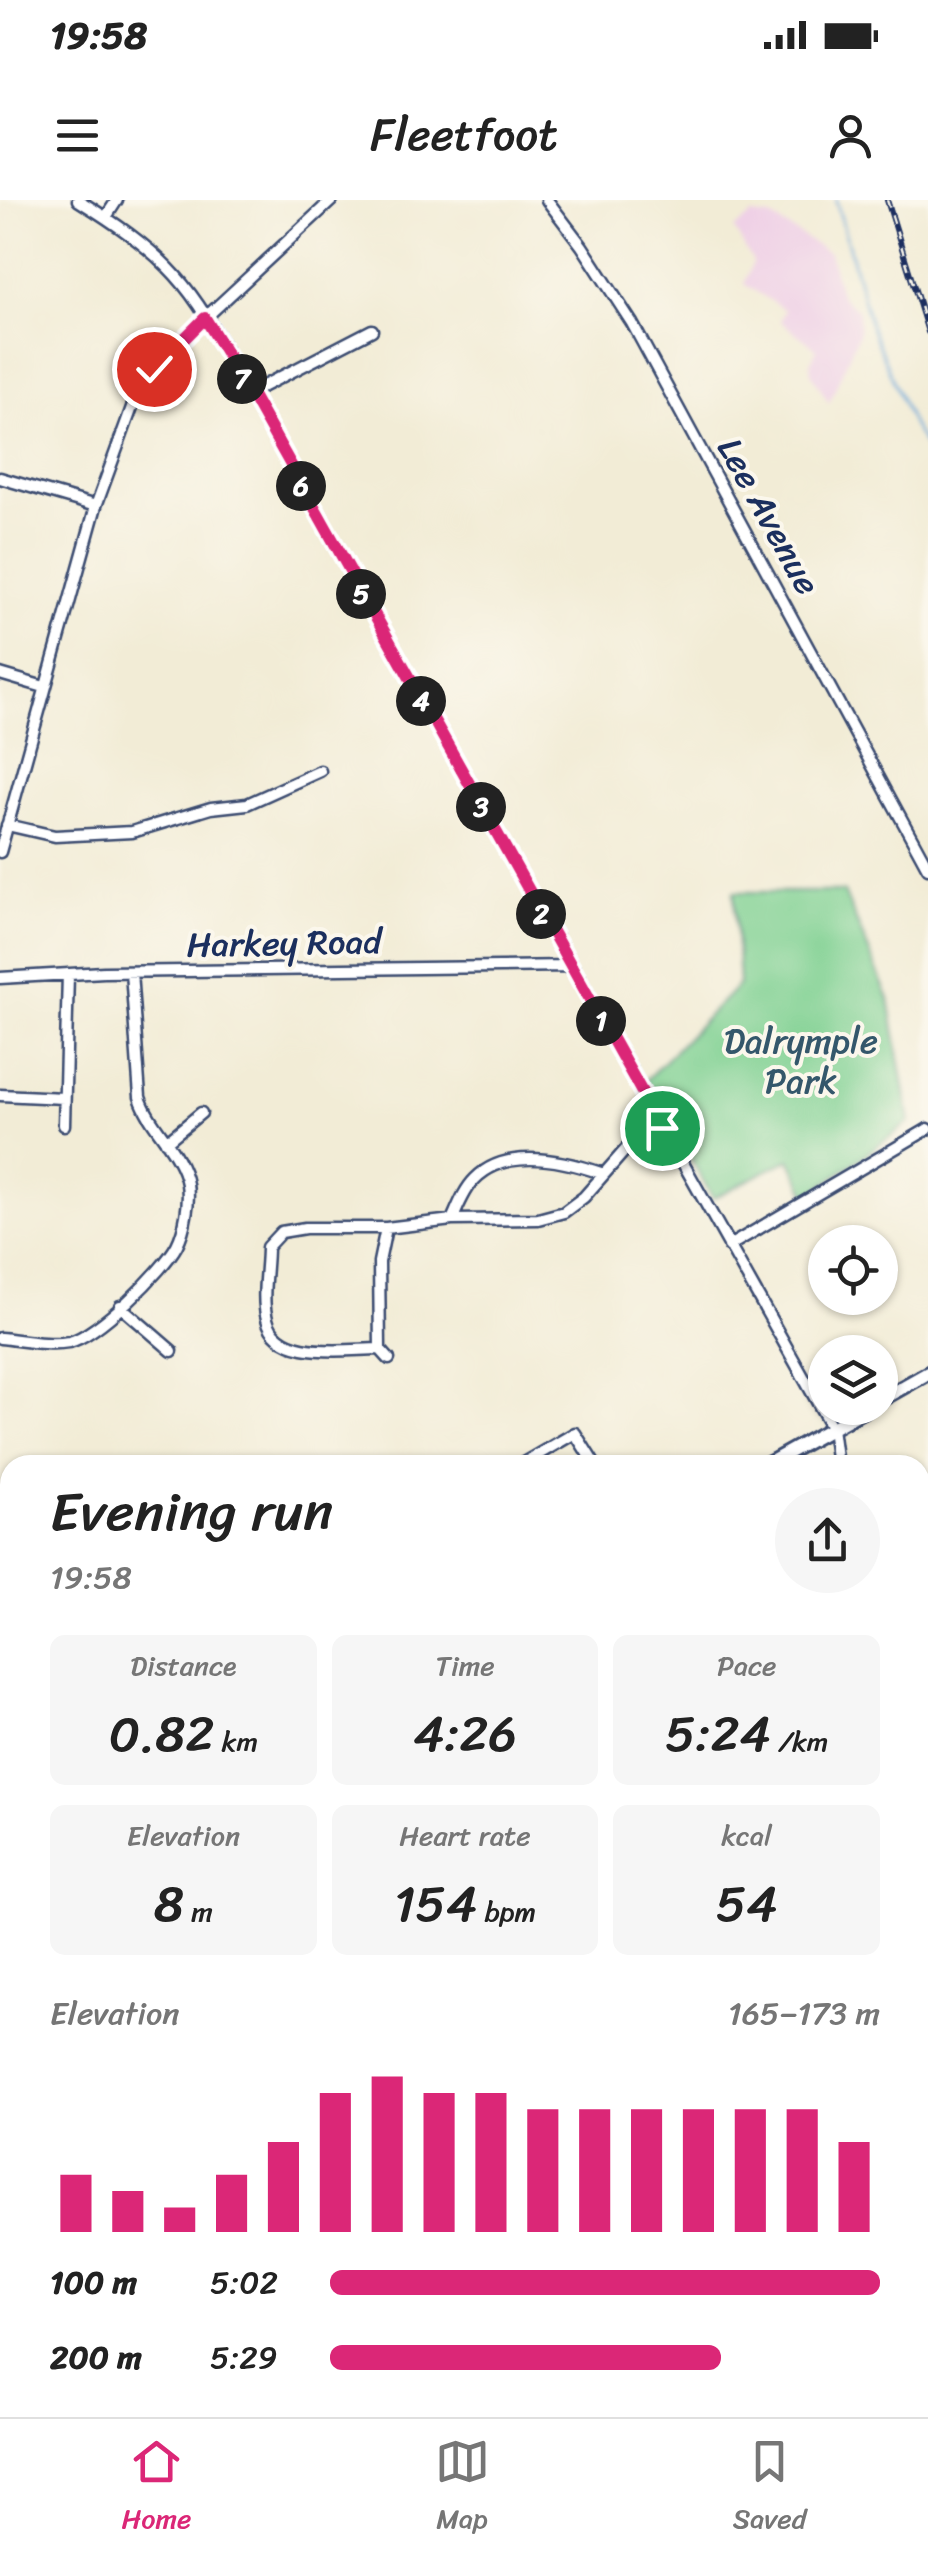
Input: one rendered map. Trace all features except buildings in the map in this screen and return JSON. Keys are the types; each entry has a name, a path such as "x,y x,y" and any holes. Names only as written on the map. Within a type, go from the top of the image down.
{"main road":[{"path":"898,1390 928,1373"},
{"path":"784,1455 837,1425"}],"street":[{"path":"78,200 159,258 192,296 250,392 832,1428 836,1455"},
{"path":"106,217 117,200"},
{"path":"0,852 96,506 135,398 154,369 332,200"},
{"name":"Lee Avenue","path":"547,200 632,323 928,868"},
{"path":"250,392 372,330"},
{"path":"0,478 96,506"},
{"path":"0,674 44,687"},
{"path":"7,825 55,836 132,832 211,808 247,804 320,771"},
{"name":"Harkey Road","path":"0,978 131,972 570,966"},
{"path":"0,1338 68,1342 88,1334 169,1258 181,1234 186,1183 166,1142 146,1114 140,1096 131,972"},
{"path":"64,1125 68,974"},
{"path":"0,1096 64,1098"},
{"path":"166,1142 202,1113"},
{"path":"380,1349 292,1348 274,1337 266,1316 267,1247 281,1232 305,1228 386,1228 452,1220 538,1219 564,1212 584,1197 627,1148 662,1128"},
{"path":"729,1246 928,1130"},
{"path":"452,1220 475,1178 508,1162 569,1162 604,1174"},
{"path":"386,1228 380,1262 380,1349 389,1359"},
{"path":"120,1306 172,1351"},
{"path":"537,1455 575,1432 589,1455"}],"shaded area":[{"path":"752,215 771,217 829,253 841,297 858,310 859,332 829,403 811,373 810,363 817,349 780,321 785,310 744,284 753,262 734,229"}],"green space":[{"name":"Dalrymple Park","path":"734,892 844,892 889,999 910,1122 808,1196 790,1159 713,1198 646,1080 739,984"}],"waterway":[{"path":"836,200 871,328 912,425 928,451"}],"railway":[{"path":"887,200 928,332"}],"route":[{"path":"154,369 205,318 662,1128"}]}
